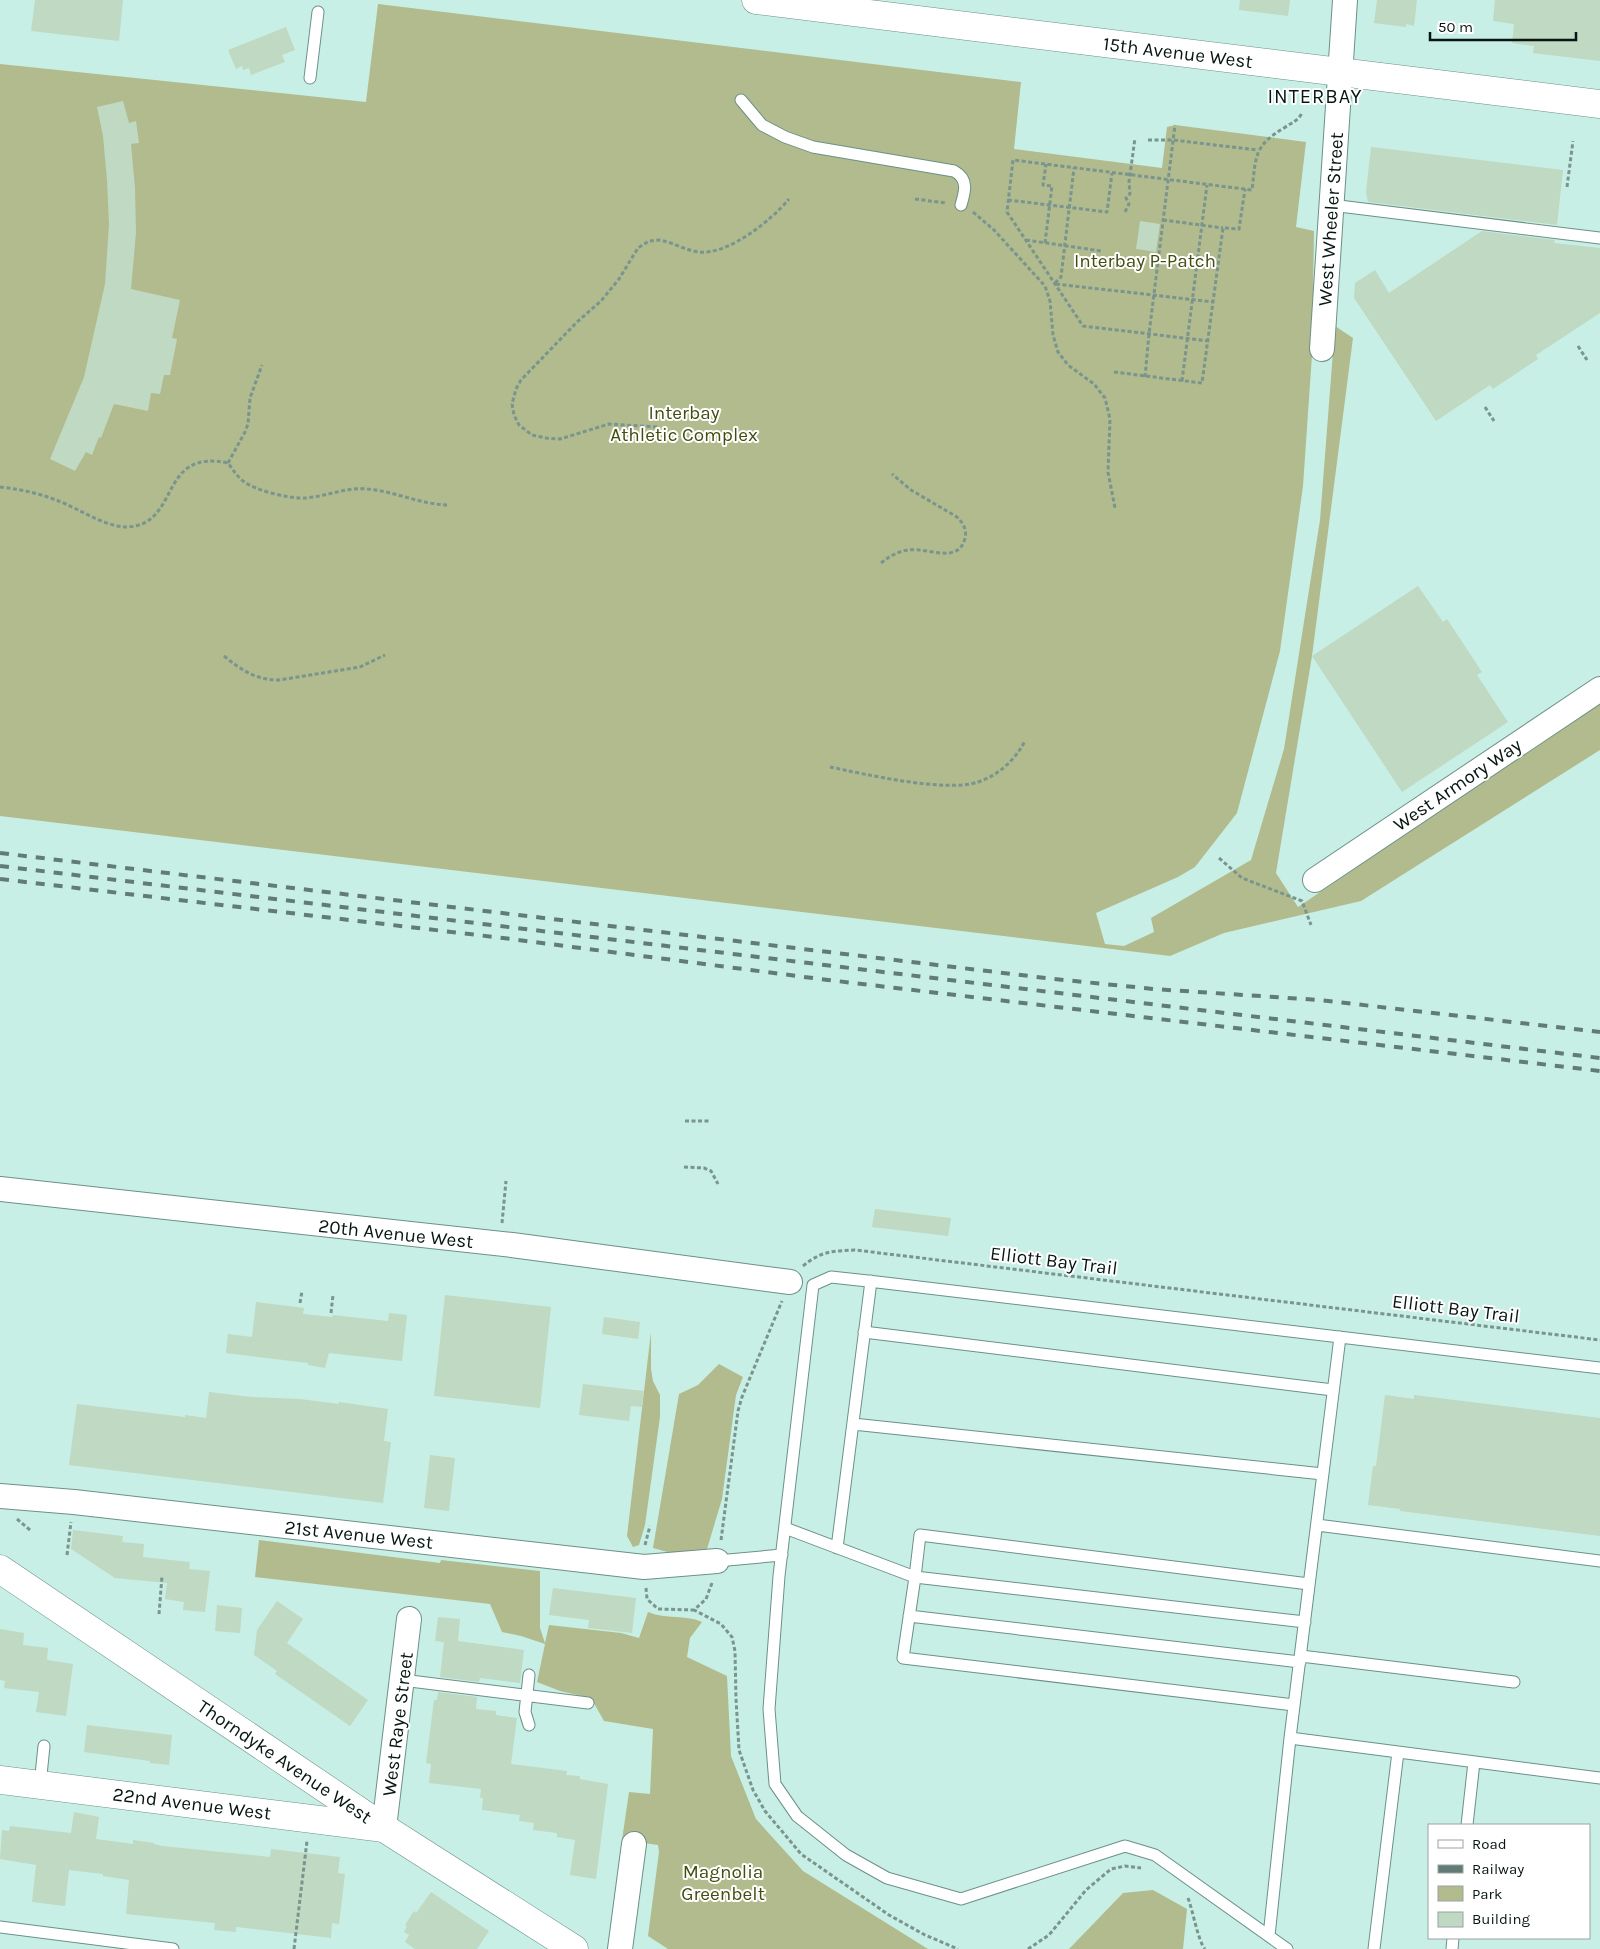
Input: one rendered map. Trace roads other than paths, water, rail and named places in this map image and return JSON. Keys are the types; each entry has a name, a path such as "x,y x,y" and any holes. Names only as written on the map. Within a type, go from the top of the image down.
{"main road":[{"name":"15th Avenue West","path":"762,0 1600,104"},
{"name":"Thorndyke Avenue West","path":"0,1569 384,1828 574,1949"},
{"name":"22nd Avenue West","path":"0,1780 384,1828"}],"street":[{"name":"West Wheeler Street","path":"1322,349 1344,0"},
{"name":"West Armory Way","path":"1315,880 1600,689"},
{"name":"20th Avenue West","path":"0,1189 500,1244 790,1282"},
{"name":"21st Avenue West","path":"0,1496 103,1505 644,1567 719,1554"},
{"name":"West Raye Street","path":"384,1828 409,1620"},
{"path":"620,1949 634,1844"}],"lane":[{"path":"310,78 318,12"},
{"path":"741,100 762,125 813,147 954,170 960,174 966,187 961,205"},
{"path":"1331,206 1600,238"},
{"path":"1287,1949 1155,1855 1125,1846 962,1899 887,1878 846,1855 797,1816 775,1784 769,1709 782,1556 813,1284 831,1277 1600,1368"},
{"path":"837,1548 871,1282"},
{"path":"864,1332 1333,1390"},
{"path":"1268,1936 1290,1738 1340,1337"},
{"path":"853,1424 1323,1474"},
{"path":"1317,1525 1600,1561"},
{"path":"785,1528 915,1577 1305,1622"},
{"path":"1294,1705 903,1658 920,1535 1309,1584"},
{"path":"719,1554 782,1556"},
{"path":"910,1616 1514,1682"},
{"path":"529,1674 525,1712 529,1725"},
{"path":"402,1680 588,1703"},
{"path":"1290,1738 1600,1778"},
{"path":"40,1785 44,1746"},
{"path":"1374,1949 1398,1752"},
{"path":"1467,1824 1474,1762"},
{"path":"0,1927 173,1949"}],"railway":[{"path":"0,853 1054,979 1154,989 1319,1000 1600,1032"},
{"path":"0,866 1600,1058"},
{"path":"0,879 503,938 828,980 1600,1071"}],"district":[{"name":"INTERBAY","path":"1315,96"}],"park label":[{"name":"Interbay P-Patch","path":"1145,260"},
{"name":"Interbay Athletic Complex","path":"684,423"},
{"name":"Magnolia Greenbelt","path":"723,1882"}]}
